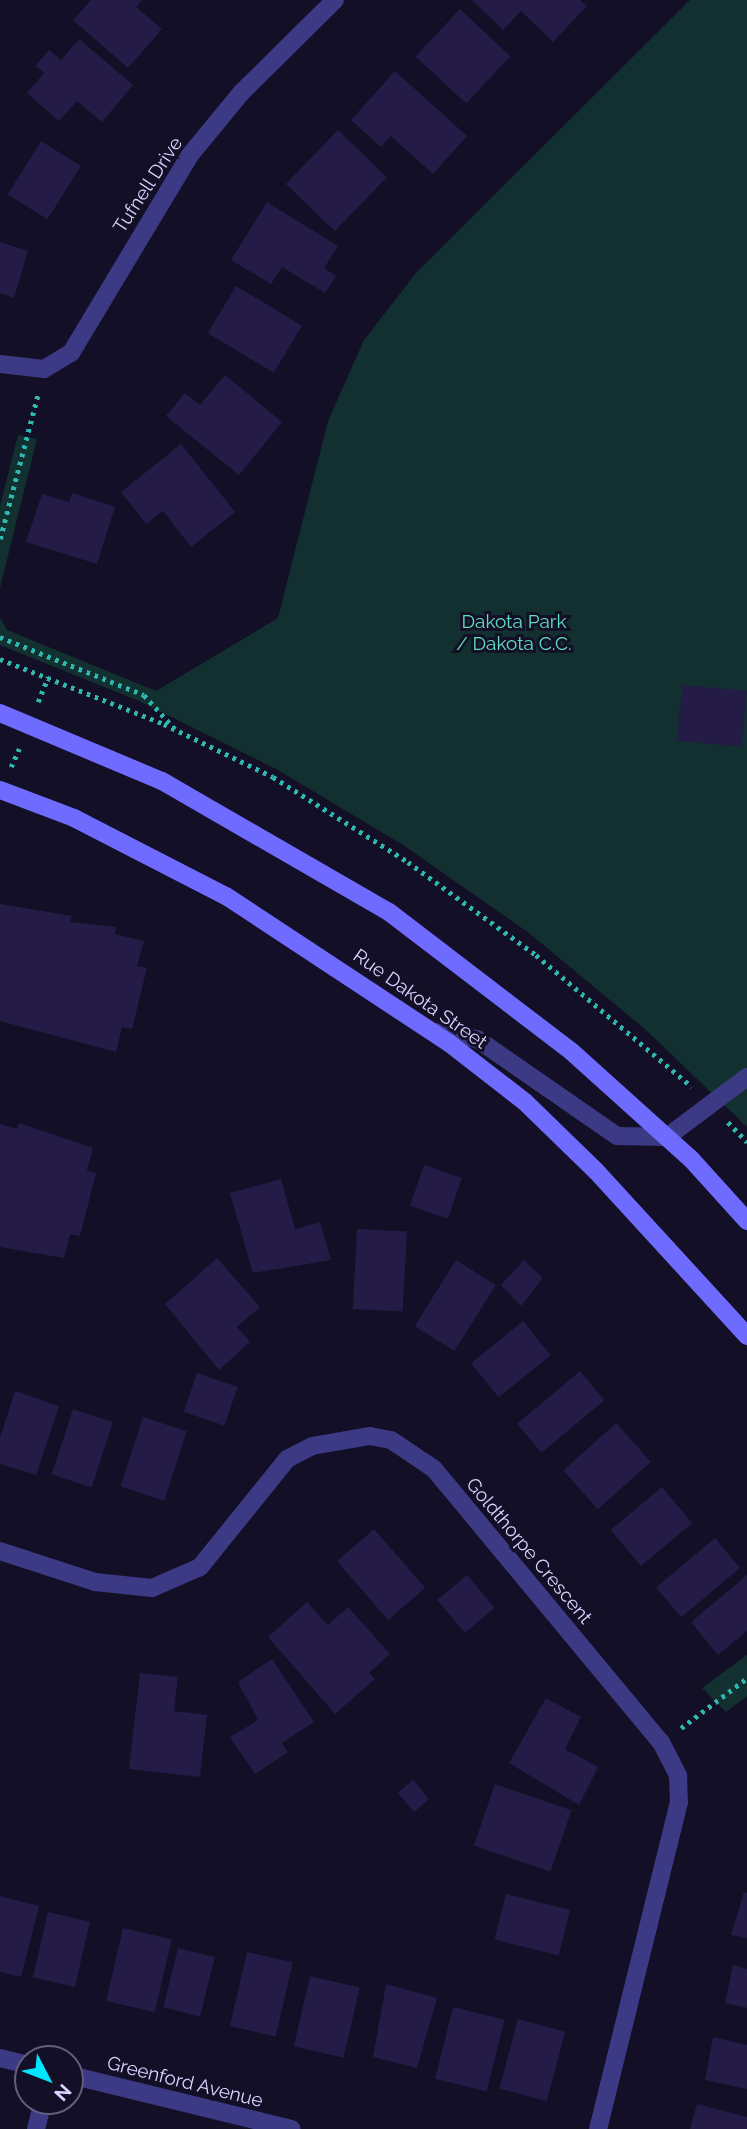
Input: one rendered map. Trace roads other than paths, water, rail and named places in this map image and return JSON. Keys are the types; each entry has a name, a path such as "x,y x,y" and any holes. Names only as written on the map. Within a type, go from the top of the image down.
{"main road":[{"path":"0,713 162,781 378,904 504,996 667,1137 747,1221"},
{"name":"Rue Dakota Street","path":"0,790 74,818 226,896 434,1032 534,1111 747,1336"}],"street":[{"name":"Tufnell Drive","path":"0,364 44,369 82,340 137,235 190,155 241,93 335,0"},
{"path":"434,1032 477,1040 617,1136 667,1137 709,1101 747,1077"},
{"name":"Goldthorpe Crescent","path":"0,1551 95,1582 152,1588 200,1567 287,1459 344,1436 391,1440 434,1469 671,1754 679,1802 598,2129"},
{"name":"Greenford Avenue","path":"84,2078 291,2129"}],"park label":[{"name":"Dakota Park / Dakota C.C.","path":"514,633"}]}
